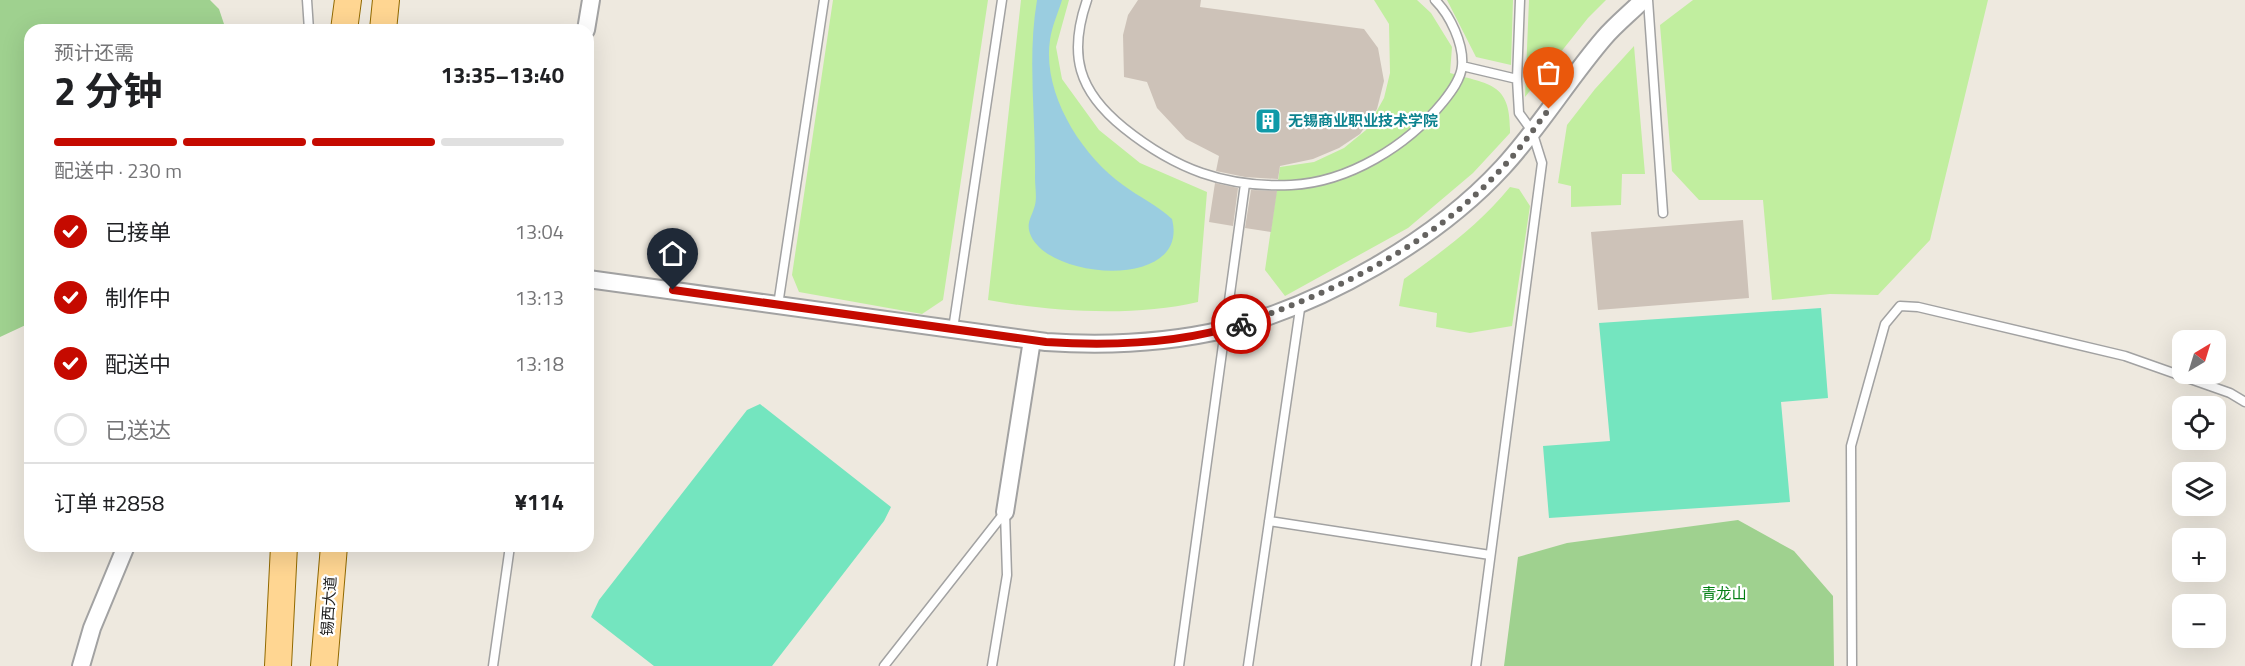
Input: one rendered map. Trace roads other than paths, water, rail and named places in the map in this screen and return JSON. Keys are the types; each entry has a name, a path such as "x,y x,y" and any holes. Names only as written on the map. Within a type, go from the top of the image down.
{"main road":[{"path":"345,24 348,0"},
{"path":"384,24 386,0"},
{"path":"278,666 284,552"},
{"name":"锡西大道","path":"324,666 333,552"}],"street":[{"path":"587,24 591,0"},
{"path":"594,280 1032,340 1092,345 1137,342 1227,329 1301,302 1379,265 1425,236 1502,168 1605,37 1643,0"},
{"path":"1005,512 1032,340"},
{"path":"81,666 92,628 124,552"}],"lane":[{"path":"307,0 309,24"},
{"path":"778,305 824,0"},
{"path":"953,329 1002,0"},
{"path":"1087,0 1078,39 1078,62 1083,82 1097,104 1146,146 1171,162 1209,177 1245,184 1301,183 1328,179 1363,165 1389,150 1435,111 1453,90 1462,66 1456,33 1435,0"},
{"path":"1476,666 1542,163 1532,131 1519,112 1517,79 1520,0"},
{"path":"1648,0 1663,213"},
{"path":"1462,66 1517,79"},
{"path":"1179,666 1227,329 1245,184"},
{"path":"1248,666 1301,302"},
{"path":"1852,666 1851,446 1885,324 1900,306 1918,307 2125,356 2230,393 2245,402"},
{"path":"884,666 1005,512"},
{"path":"992,666 1007,575 1005,512"},
{"path":"1269,521 1490,555"},
{"path":"493,666 509,552"}],"water":[{"path":"1037,0 1062,0 1051,35 1049,60 1052,81 1059,101 1079,140 1107,172 1172,219 1172,242 1161,258 1141,267 1116,271 1090,269 1064,262 1044,251 1029,231 1036,199 1032,66"}],"place":[{"name":"无锡商业职业技术学院","path":"1268,121"}],"park label":[{"name":"青龙山","path":"1724,594"}]}
